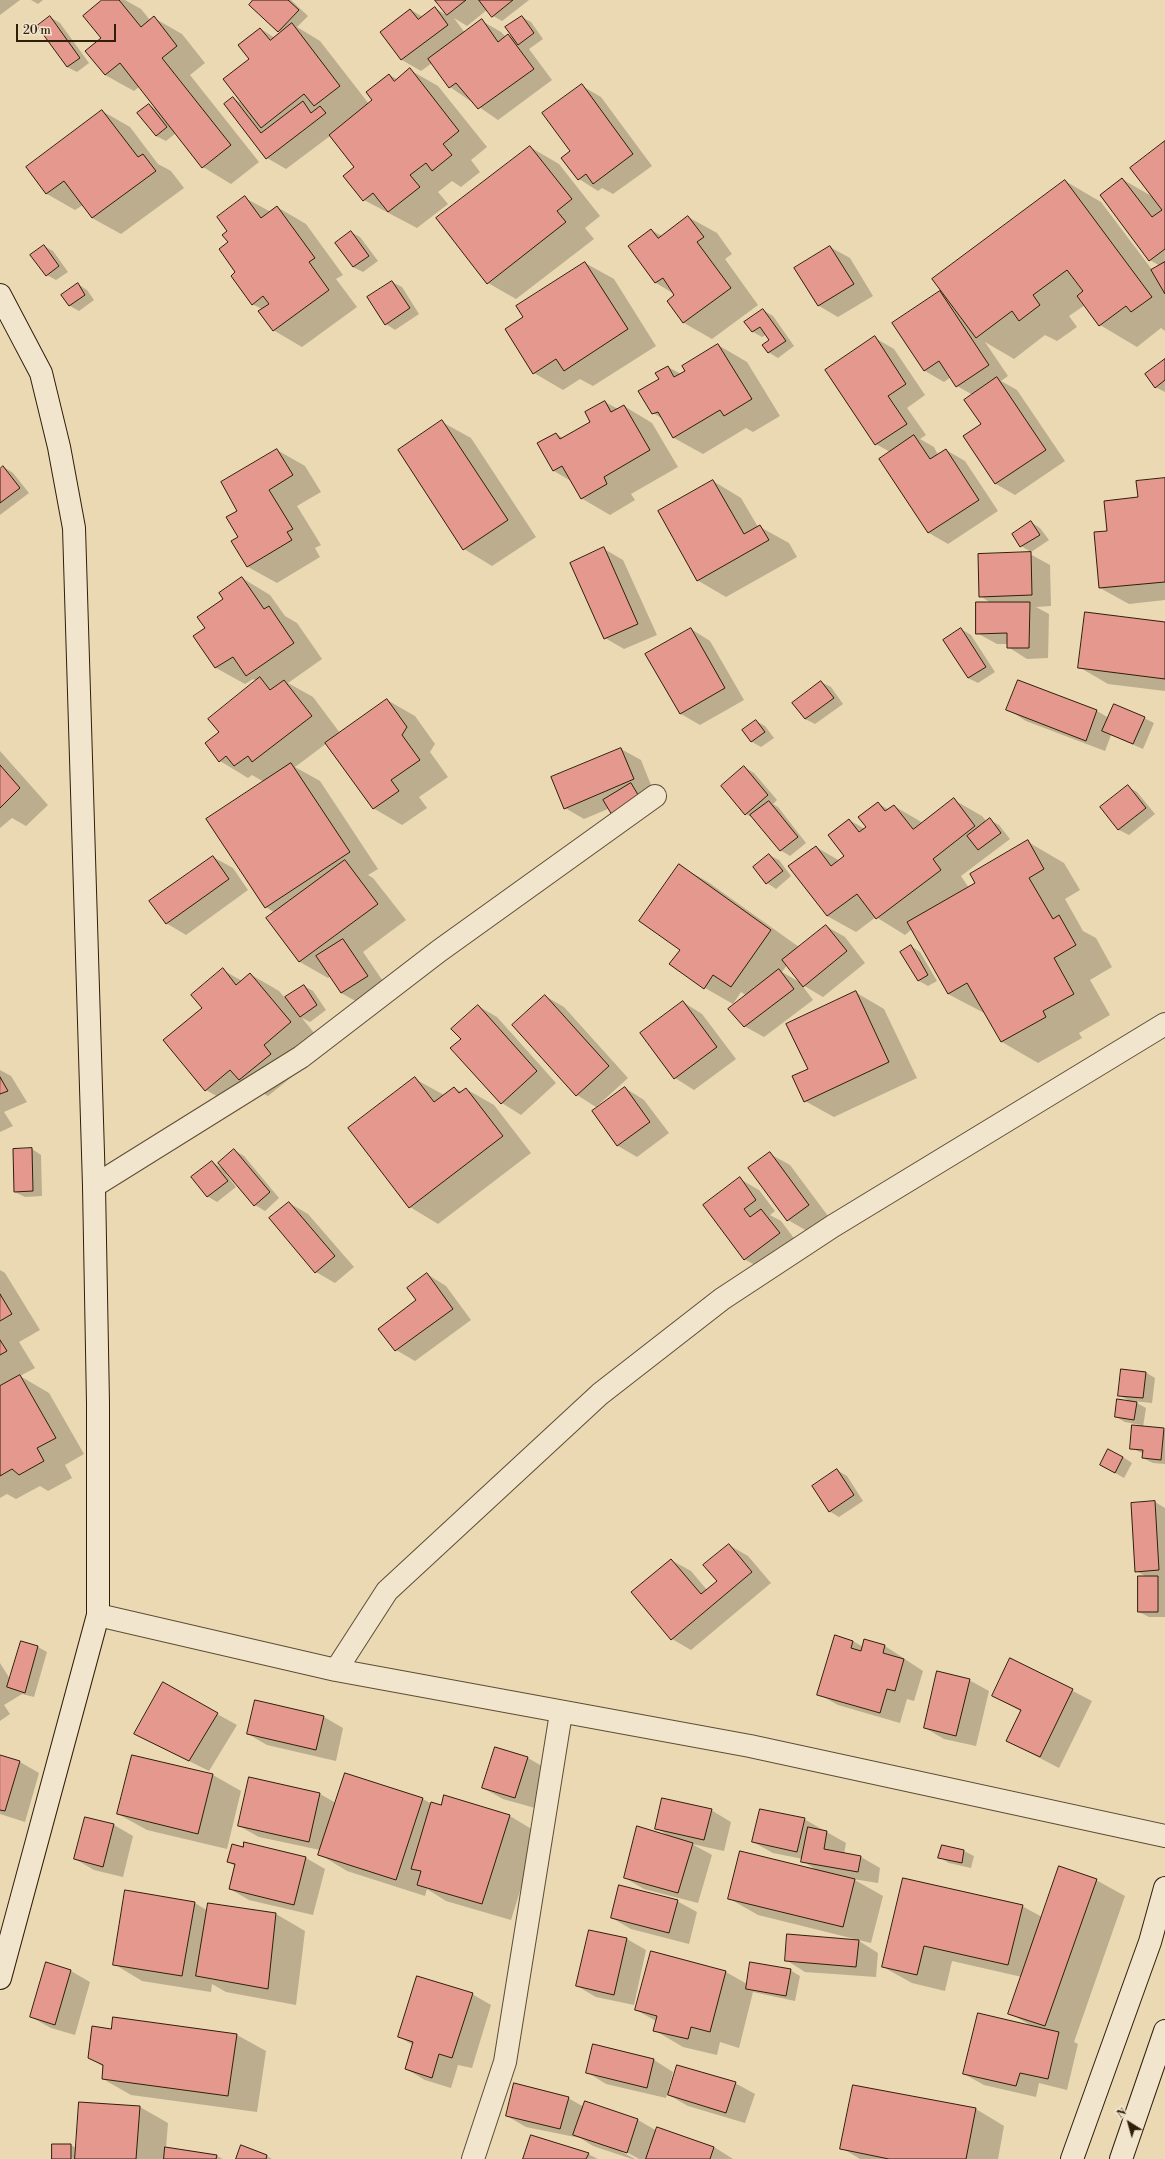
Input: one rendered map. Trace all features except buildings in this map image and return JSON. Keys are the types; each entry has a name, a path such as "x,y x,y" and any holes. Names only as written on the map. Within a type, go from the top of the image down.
{"street":[{"path":"0,295 41,373 59,448 74,528 94,1186 98,1403 98,1615 0,1978"},
{"path":"94,1186 301,1057 439,950 655,796"},
{"path":"336,1670 387,1591 606,1389 722,1299 832,1226 1165,1024"},
{"path":"98,1615 336,1670 561,1713 750,1746 1165,1836"},
{"path":"473,2159 505,2062 561,1713"},
{"path":"1072,2159 1150,1942 1165,1888"},
{"path":"1121,2159 1165,2031"}]}
